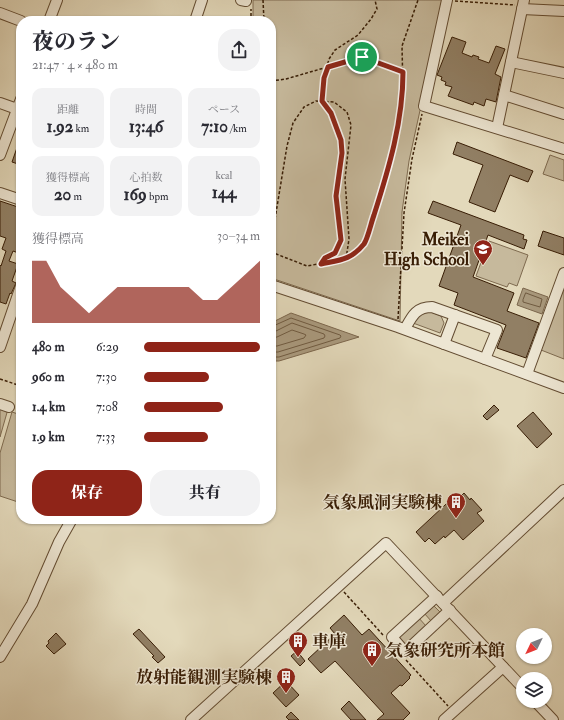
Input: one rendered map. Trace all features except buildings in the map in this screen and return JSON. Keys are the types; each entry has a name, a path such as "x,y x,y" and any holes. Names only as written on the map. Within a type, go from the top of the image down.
{"street":[{"path":"51,16 57,0"},
{"path":"197,16 202,0"},
{"path":"241,0 248,3"},
{"path":"447,0 424,106 564,150"},
{"path":"497,128 523,5 564,11"},
{"path":"0,13 16,19"},
{"path":"511,62 564,73"},
{"path":"504,95 564,114"},
{"path":"0,103 16,109"},
{"path":"1,150 16,112"},
{"path":"0,193 16,198"},
{"path":"528,374 564,273"},
{"path":"276,287 402,326 444,344 564,388"},
{"path":"0,347 16,301"},
{"path":"402,326 417,310 425,307 432,307 497,330 485,359"},
{"path":"444,344 455,315"},
{"path":"443,603 392,637 405,652 443,603 564,490"},
{"path":"0,657 32,604 59,542 69,524"},
{"path":"191,720 386,543 516,681"},
{"path":"444,720 503,667"},
{"path":"542,708 553,720"}],"path":[{"path":"263,0 264,16"},
{"path":"321,264 325,258 335,253 341,240 336,196 342,153 341,140 331,113 322,101 324,78 329,59 335,50 358,35 371,19 377,9 375,0"},
{"path":"276,254 307,266 346,259 364,243 396,140 403,90 402,46 418,0"},
{"path":"447,0 523,5"},
{"path":"248,3 250,16"},
{"path":"276,80 286,79 362,57 403,72"},
{"path":"276,213 287,146 293,123 304,107 316,101 334,102 347,112 351,125 345,179 349,239 346,259"},
{"path":"402,326 404,213 412,159 424,106"},
{"path":"0,379 16,384"},
{"path":"338,586 386,638"},
{"path":"402,656 454,711"}],"shaded area":[{"path":"253,0 444,0 409,161 402,212 400,321 276,280 276,16 253,16"},
{"path":"550,155 564,160 564,181 543,174"},
{"path":"489,241 528,255 517,286 509,283 507,287 476,276"},
{"path":"564,283 564,359 541,350"},
{"path":"426,310 441,316 444,323 440,333 413,323 420,312"},
{"path":"0,406 8,409 0,437"},
{"path":"12,412 16,413 16,501 0,496 0,453"},
{"path":"432,604 441,613 432,622 424,613"},
{"path":"418,617 426,626 406,645 398,636"}],"water":[{"path":"523,288 548,297 542,314 517,305"},
{"path":"291,313 359,337 276,361 276,320"}],"place":[{"name":"Meikei High School","path":"483,266"},
{"name":"気象風洞実験棟","path":"456,519"},
{"name":"車庫","path":"298,658"},
{"name":"気象研究所本館","path":"372,667"},
{"name":"放射能観測実験棟","path":"286,694"}],"route":[{"path":"362,57 403,72 403,90 396,140 364,243 346,259 321,264 325,258 335,253 341,240 336,196 342,153 341,140 331,113 322,101 324,78 328,67 362,57"}]}
